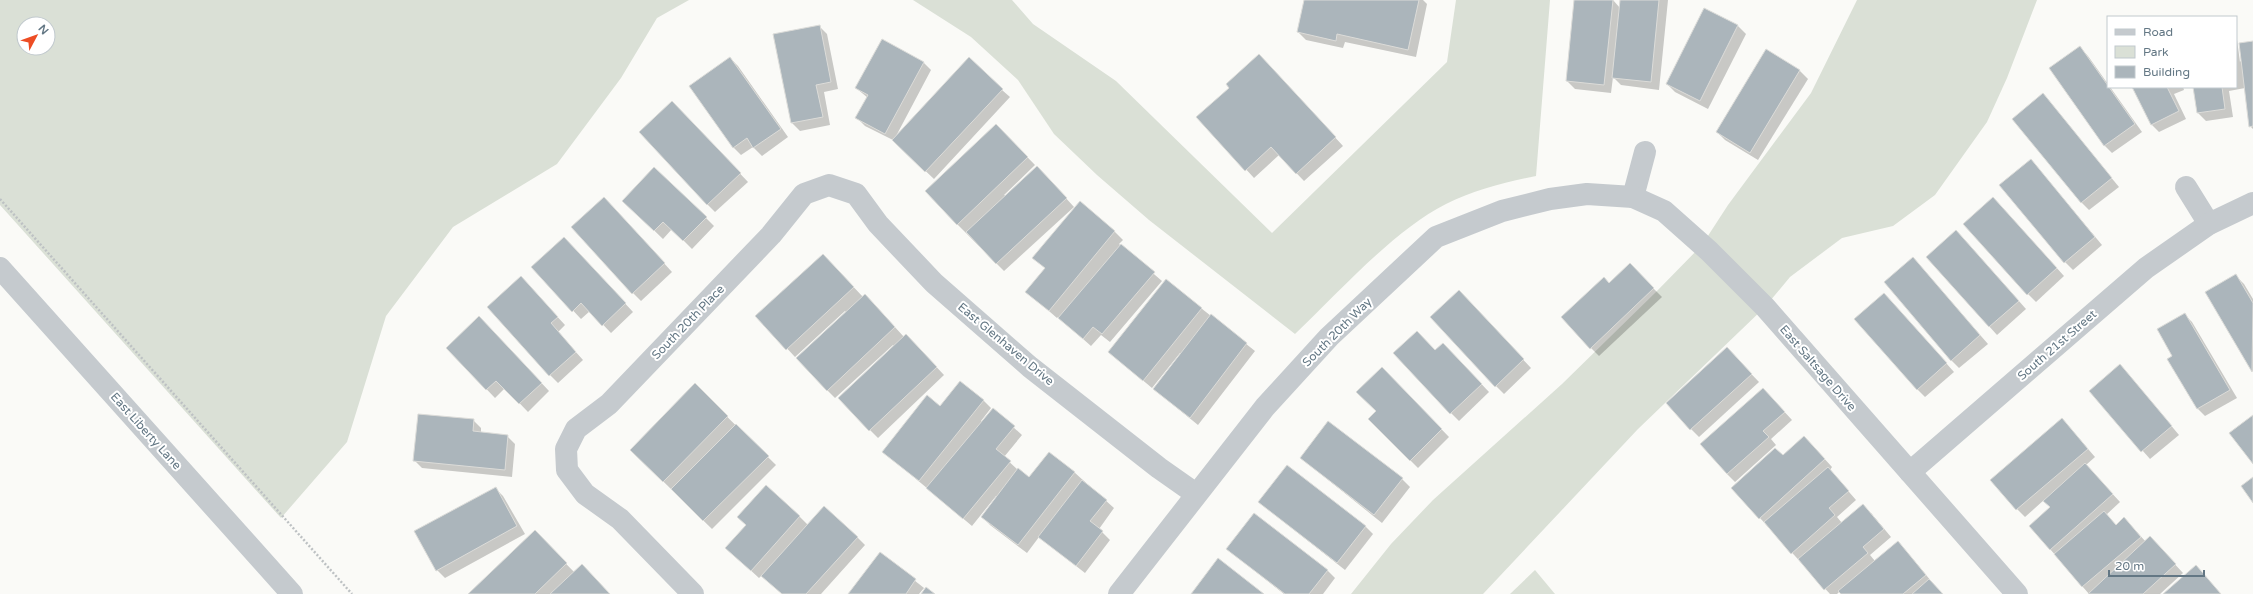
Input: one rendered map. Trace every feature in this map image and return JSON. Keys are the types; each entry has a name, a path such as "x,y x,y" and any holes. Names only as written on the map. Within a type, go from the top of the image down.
{"street":[{"path":"1633,198 1645,152"},
{"name":"South 20th Place","path":"693,594 620,519 585,494 567,470 566,449 576,429 609,404 771,235 804,194 829,185"},
{"name":"East Glenhaven Drive","path":"829,185 856,194 878,224 934,283 1030,367 1159,468 1196,494"},
{"path":"2186,187 2210,224"},
{"name":"South 20th Way","path":"1119,594 1265,407 1329,337 1436,237 1502,211 1550,199 1586,194 1633,198"},
{"name":"East Saltsage Drive","path":"1633,198 1664,211 1747,287 2017,594"},
{"name":"South 21st Street","path":"1910,472 2146,268 2210,224 2253,203"},
{"name":"East Liberty Lane","path":"0,268 292,594"}],"path":[{"path":"0,199 352,594"}],"green space":[{"path":"0,0 689,0 657,18 621,78 557,164 453,227 386,316 347,442 281,518 0,205"},
{"path":"913,0 1012,0 1033,24 1116,81 1272,233 1447,62 1456,0 1550,0 1536,176 1479,191 1446,204 1426,215 1367,263 1295,334 1149,220 1097,175 1054,134 1018,80 971,37"},
{"path":"1857,0 2037,0 2007,78 1987,122 1935,195 1893,226 1842,238 1790,277 1765,307 1638,429 1483,594 1351,594 1391,544 1433,500 1562,384 1702,245 1728,205 1811,93"},
{"path":"1535,570 1555,594 1510,594"}],"building":[{"path":"1304,0 1419,0 1408,50 1337,34 1336,41 1297,32"},
{"path":"1574,0 1613,0 1604,85 1566,81"},
{"path":"1620,0 1659,0 1651,82 1612,78"},
{"path":"1704,8 1738,25 1700,101 1666,84"},
{"path":"820,25 831,82 816,85 823,117 791,123 773,34"},
{"path":"882,39 924,62 885,134 855,118 868,95 855,88"},
{"path":"2253,41 2253,126 2249,127 2239,43"},
{"path":"2080,46 2107,84 2107,88 2110,88 2135,124 2104,146 2049,68"},
{"path":"1766,49 1800,70 1750,153 1716,132"},
{"path":"1259,54 1336,137 1296,174 1271,147 1245,171 1196,117 1229,88 1226,84"},
{"path":"730,57 781,129 753,148 747,138 733,148 689,86"},
{"path":"969,57 1003,89 925,172 892,140"},
{"path":"2132,88 2168,88 2179,111 2151,125"},
{"path":"2193,88 2222,88 2225,109 2197,113"},
{"path":"2043,93 2112,178 2081,203 2012,119"},
{"path":"672,101 741,173 707,205 639,132"},
{"path":"996,124 1028,157 957,225 925,191"},
{"path":"2031,159 2095,237 2064,263 1999,185"},
{"path":"1037,166 1067,198 996,264 966,232"},
{"path":"654,167 707,217 683,241 663,222 654,231 622,201"},
{"path":"604,197 665,263 632,294 571,227"},
{"path":"1993,197 2057,268 2027,295 1963,224"},
{"path":"1080,201 1115,231 1049,311 1025,292 1045,268 1032,258"},
{"path":"1956,230 2019,301 1989,327 1926,257"},
{"path":"564,237 626,303 602,326 581,303 572,312 531,267"},
{"path":"1121,244 1155,272 1102,334 1093,327 1083,339 1058,318"},
{"path":"823,254 854,287 786,350 755,316"},
{"path":"1913,257 1980,335 1951,361 1884,282"},
{"path":"1630,263 1654,288 1590,349 1561,317 1604,277 1609,283"},
{"path":"2236,274 2253,303 2252,372 2205,292"},
{"path":"521,276 558,317 551,323 576,352 549,376 487,307"},
{"path":"1166,279 1202,308 1143,381 1108,352"},
{"path":"1459,290 1524,359 1495,387 1430,317"},
{"path":"1884,293 1947,363 1917,390 1854,319"},
{"path":"865,294 895,327 827,391 796,358"},
{"path":"2185,313 2230,390 2197,409 2167,359 2172,356 2157,329"},
{"path":"1211,314 1247,343 1190,418 1153,389"},
{"path":"479,316 542,383 519,404 496,381 486,390 446,348"},
{"path":"1417,331 1435,350 1443,343 1482,384 1450,414 1393,353"},
{"path":"906,334 937,367 869,431 838,398"},
{"path":"1727,347 1752,374 1690,430 1666,403"},
{"path":"2120,364 2172,426 2141,452 2089,391"},
{"path":"1382,367 1442,429 1410,461 1368,419 1376,411 1356,392"},
{"path":"960,381 984,400 919,481 882,452 927,395 940,406"},
{"path":"695,383 728,416 663,482 630,450"},
{"path":"1763,388 1785,412 1763,431 1769,437 1727,474 1700,444"},
{"path":"993,408 1015,426 996,449 1011,461 963,519 926,488"},
{"path":"418,414 474,419 473,431 508,435 505,470 413,461"},
{"path":"2253,415 2253,464 2229,433"},
{"path":"2062,418 2088,449 2016,510 1990,480"},
{"path":"1328,421 1403,478 1374,515 1300,458"},
{"path":"736,424 769,456 703,521 671,489"},
{"path":"1804,436 1825,459 1759,519 1731,488 1775,448 1783,455"},
{"path":"1049,452 1075,472 1018,545 981,517 1018,468 1029,477"},
{"path":"2085,463 2113,494 2050,550 2029,526 2050,507 2043,501"},
{"path":"1287,465 1366,526 1337,563 1258,502"},
{"path":"1828,467 1849,491 1829,508 1835,515 1791,554 1764,522"},
{"path":"2253,477 2253,503 2241,486"},
{"path":"1082,480 1107,500 1090,521 1103,531 1076,566 1038,537"},
{"path":"766,485 800,516 751,571 725,548 746,525 737,517"},
{"path":"496,487 517,526 436,571 414,531"},
{"path":"1863,504 1884,529 1863,547 1868,553 1824,590 1798,559"},
{"path":"824,506 858,537 806,594 782,594 761,576"},
{"path":"2104,511 2116,525 2124,517 2141,537 2082,587 2054,554"},
{"path":"1254,513 1328,570 1309,594 1285,594 1226,549"},
{"path":"535,530 567,563 535,594 468,594"},
{"path":"2150,536 2176,564 2143,594 2088,594"},
{"path":"1898,541 1926,575 1903,594 1841,594 1838,591"},
{"path":"880,552 916,579 906,594 848,594"},
{"path":"1218,558 1264,594 1191,594"},
{"path":"582,564 610,594 550,594"},
{"path":"2196,565 2221,594 2163,594"},
{"path":"1929,579 1943,594 1912,594"},
{"path":"926,587 935,594 921,594"}]}
